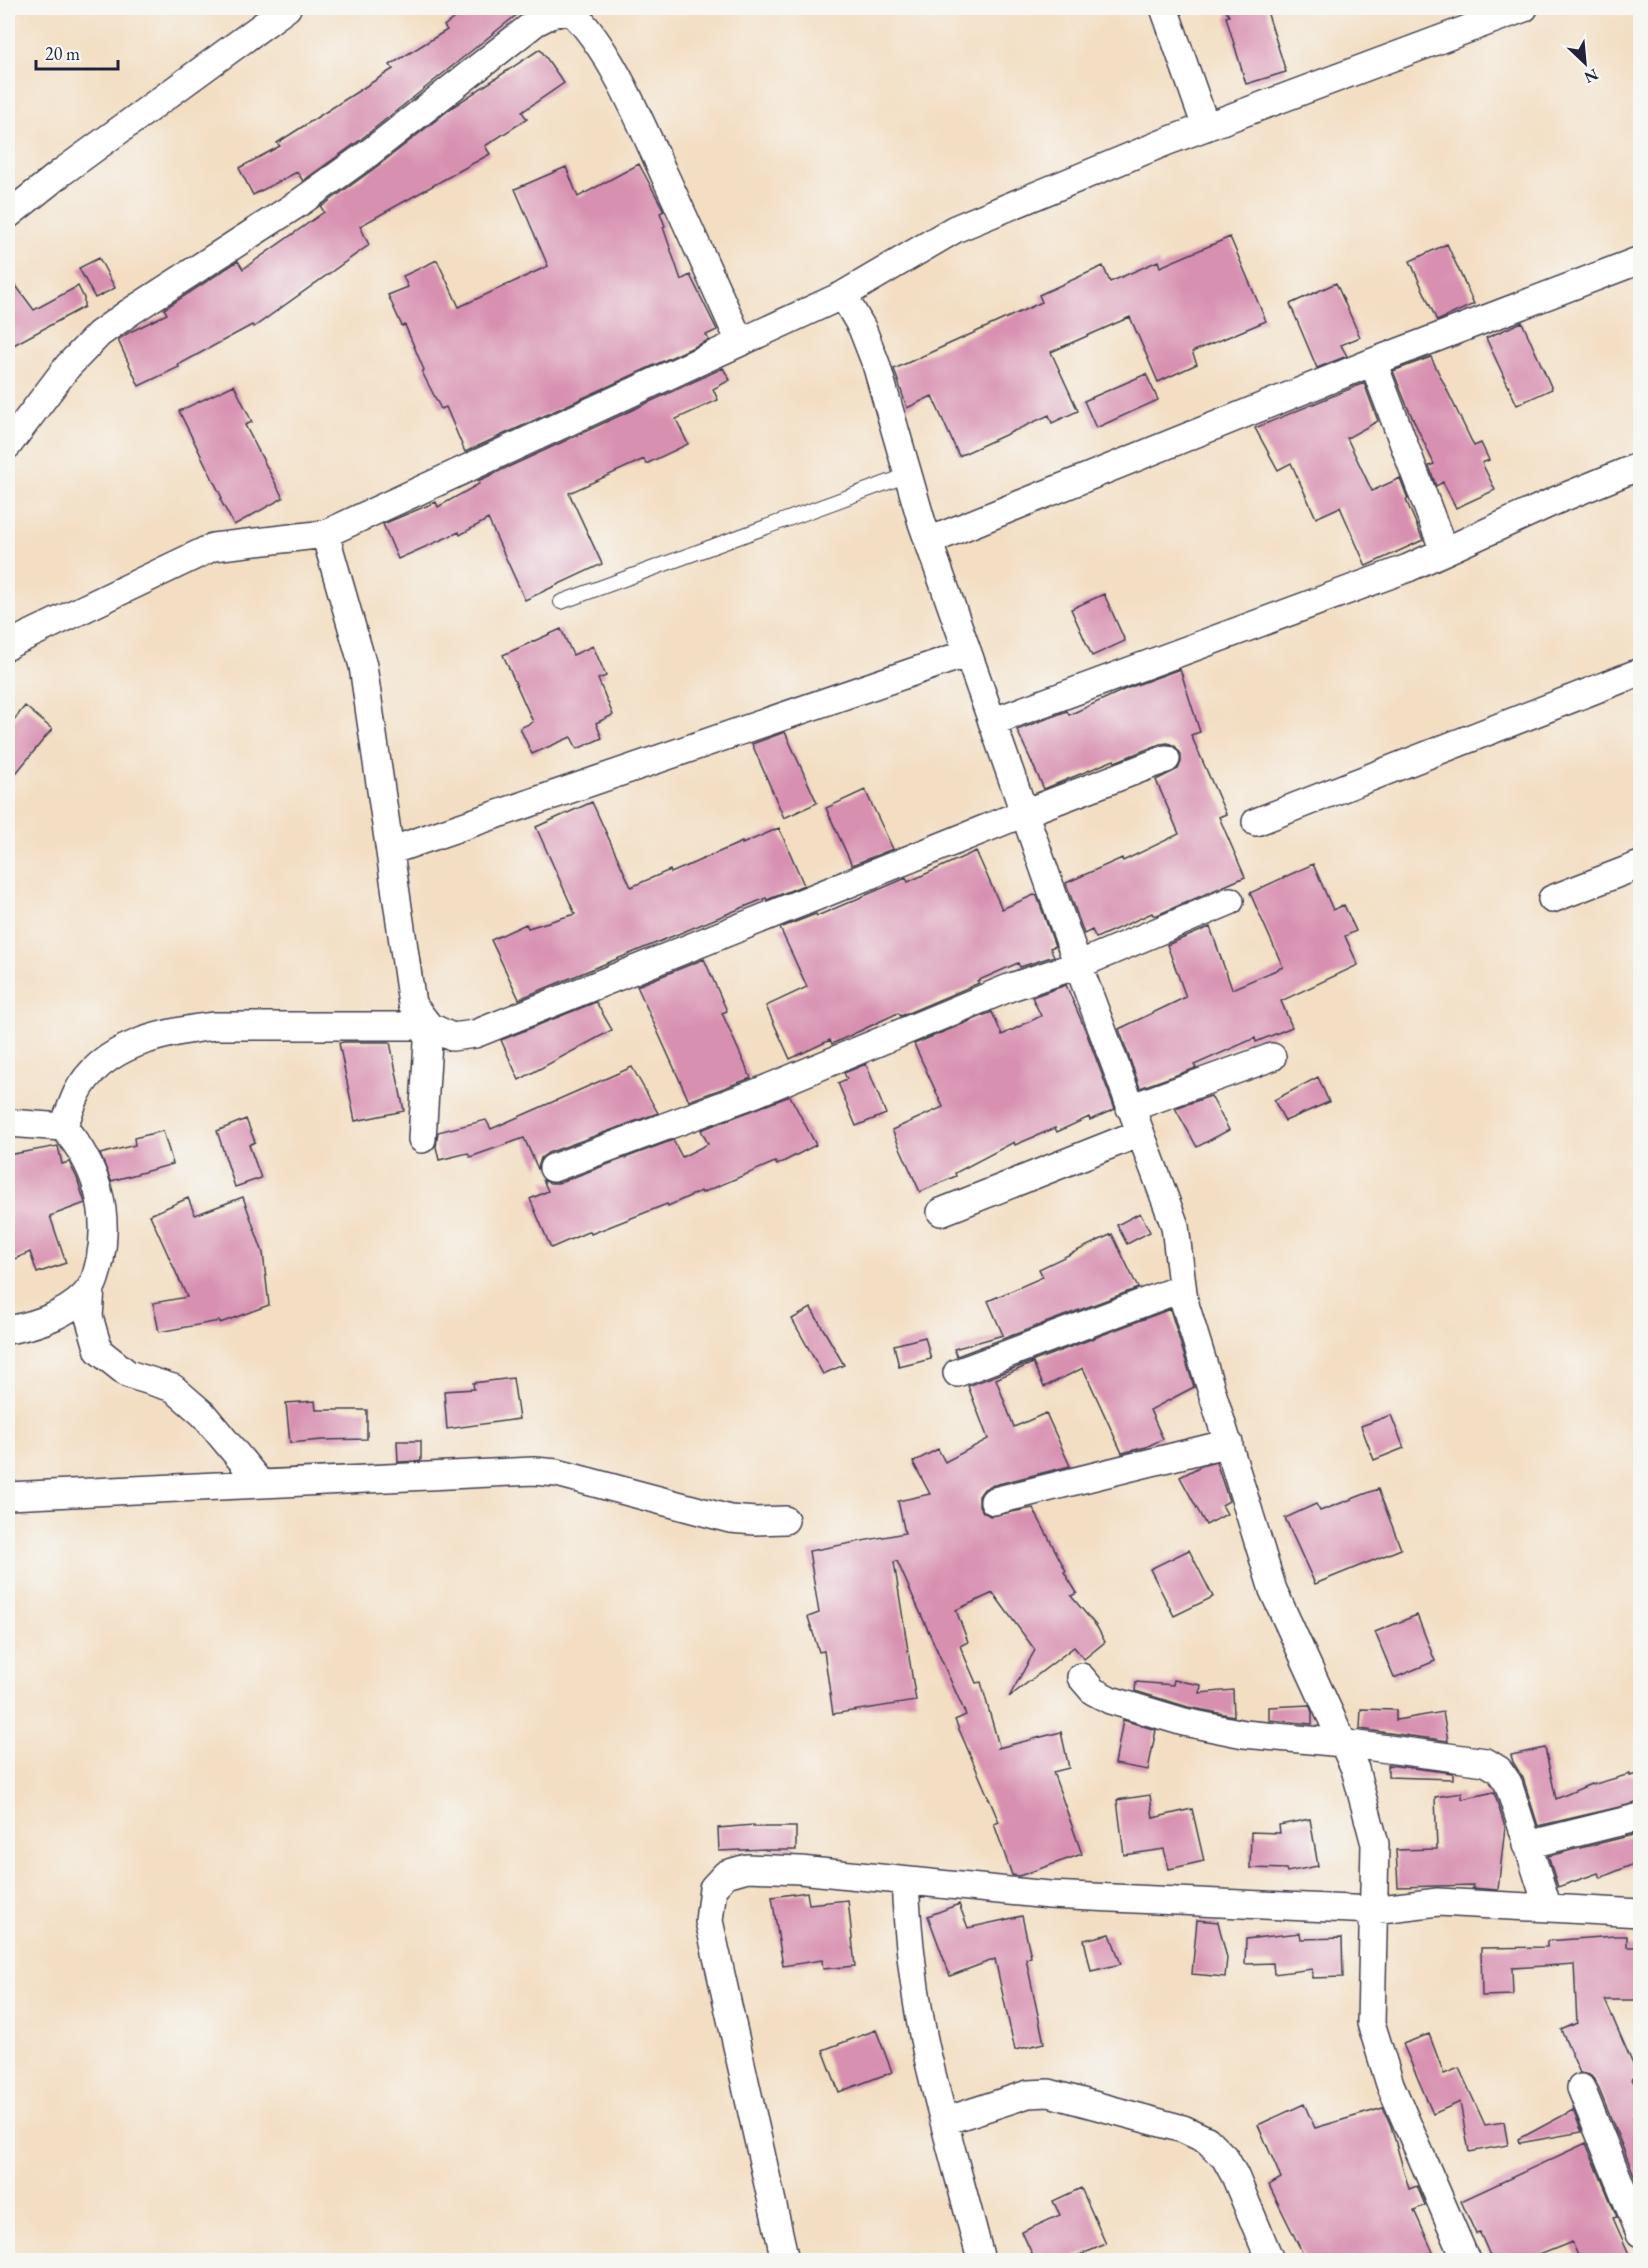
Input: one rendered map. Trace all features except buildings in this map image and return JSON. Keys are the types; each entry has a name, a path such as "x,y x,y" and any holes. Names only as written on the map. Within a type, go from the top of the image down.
{"street":[{"path":"8,215 62,172 286,8"},
{"path":"1164,8 1206,127"},
{"path":"8,644 213,547 325,534 843,295 955,230 1206,127 1524,8"},
{"path":"8,445 68,366 99,334 299,203 369,153 536,22 554,13 570,12 582,22 616,75 636,111 740,342"},
{"path":"928,541 1373,362 1641,260"},
{"path":"843,295 862,328 876,364 928,541 1078,965 1174,1226 1184,1301 1273,1590 1355,1769 1375,1844 1371,2023 1390,2084 1466,2260"},
{"path":"1373,362 1444,551"},
{"path":"992,722 1408,568 1641,466"},
{"path":"325,534 363,666 412,1004 429,1026 422,1139"},
{"path":"390,851 968,653"},
{"path":"1256,822 1641,672"},
{"path":"63,1127 78,1091 95,1069 117,1053 141,1041 179,1030 214,1026 429,1026 452,1037 476,1034 1024,813 1166,759"},
{"path":"1552,899 1641,865"},
{"path":"553,1168 756,1094 1011,987 1078,965 1230,901"},
{"path":"1130,1108 1272,1057"},
{"path":"8,1123 63,1127 75,1140 96,1182 105,1228 92,1287 89,1317 99,1351 128,1374 173,1388 203,1414 261,1484"},
{"path":"941,1212 1140,1133"},
{"path":"8,1330 28,1327 54,1316 74,1304 92,1287"},
{"path":"957,1373 1182,1288"},
{"path":"994,1501 1229,1443"},
{"path":"8,1496 534,1471 557,1473 730,1519 785,1520"},
{"path":"1081,1677 1093,1691 1110,1700 1184,1722 1244,1734 1343,1743 1463,1757 1486,1762 1499,1770 1508,1783 1548,1908"},
{"path":"1527,1845 1641,1817"},
{"path":"785,2260 709,1921 713,1888 726,1874 747,1868 800,1870 1049,1895 1373,1910 1438,1902 1641,1913"},
{"path":"906,1882 914,1980 926,2048 981,2260"},
{"path":"1581,2088 1641,2233"},
{"path":"945,2121 1028,2094 1049,2093 1183,2129 1207,2140 1225,2158 1235,2176 1270,2260"}],"lane":[{"path":"561,602 908,475"}]}
